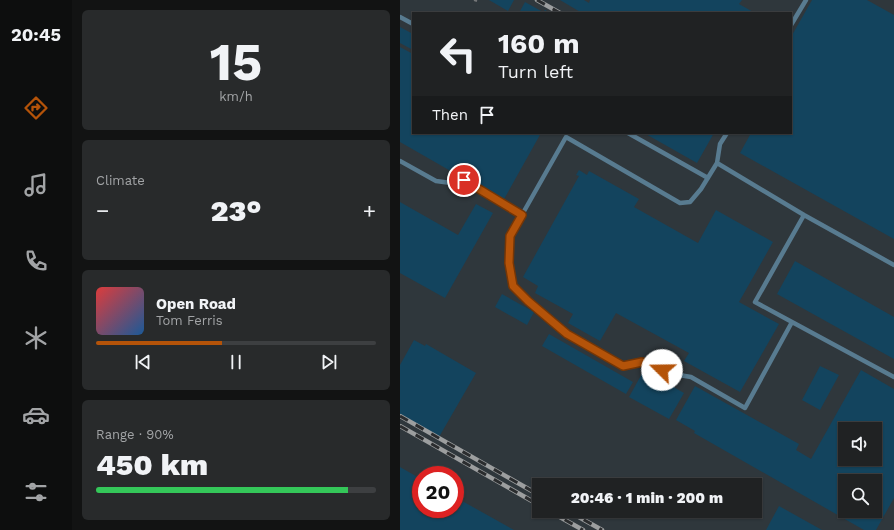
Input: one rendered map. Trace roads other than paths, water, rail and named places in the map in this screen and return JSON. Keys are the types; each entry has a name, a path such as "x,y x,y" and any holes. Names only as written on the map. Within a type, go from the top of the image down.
{"lane":[{"path":"792,23 806,0"},
{"path":"400,17 412,23"},
{"path":"630,134 708,178"},
{"path":"726,134 720,144 717,163 708,178 690,202 680,203 568,135 510,236 509,263 513,286 528,301 567,334 623,366 642,362 672,374 691,378 745,408 792,322"},
{"path":"400,162 436,181 451,183 464,180 522,215"},
{"path":"717,163 804,215 894,265"},
{"path":"804,215 755,302 894,377"}],"railway":[{"path":"537,0 558,12"},
{"path":"400,416 532,491"},
{"path":"400,426 532,501"},
{"path":"562,518 583,530"},
{"path":"581,518 602,530"}]}
